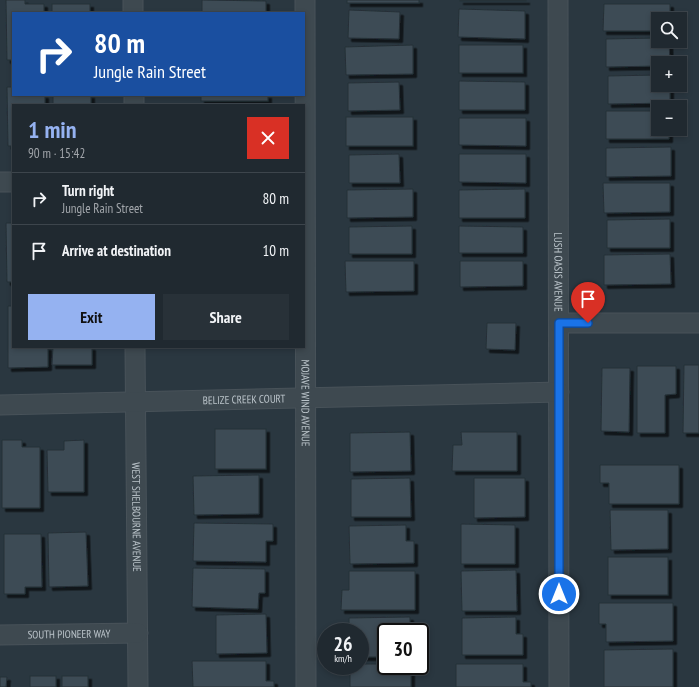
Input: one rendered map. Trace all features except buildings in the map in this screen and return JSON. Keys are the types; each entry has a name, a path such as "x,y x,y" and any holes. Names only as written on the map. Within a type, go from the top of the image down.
{"street":[{"path":"133,0 133,12"},
{"name":"MOJAVE WIND AVENUE","path":"305,0 306,687"},
{"name":"LUSH OASIS AVENUE","path":"558,0 559,687"},
{"path":"0,182 12,182"},
{"path":"559,323 699,323"},
{"name":"WEST SHELBOURNE AVENUE","path":"135,348 138,687"},
{"name":"BELIZE CREEK COURT","path":"0,404 559,392"},
{"name":"SOUTH PIONEER WAY","path":"0,635 138,633"}],"route":[{"path":"559,594 559,323 588,323"}]}
